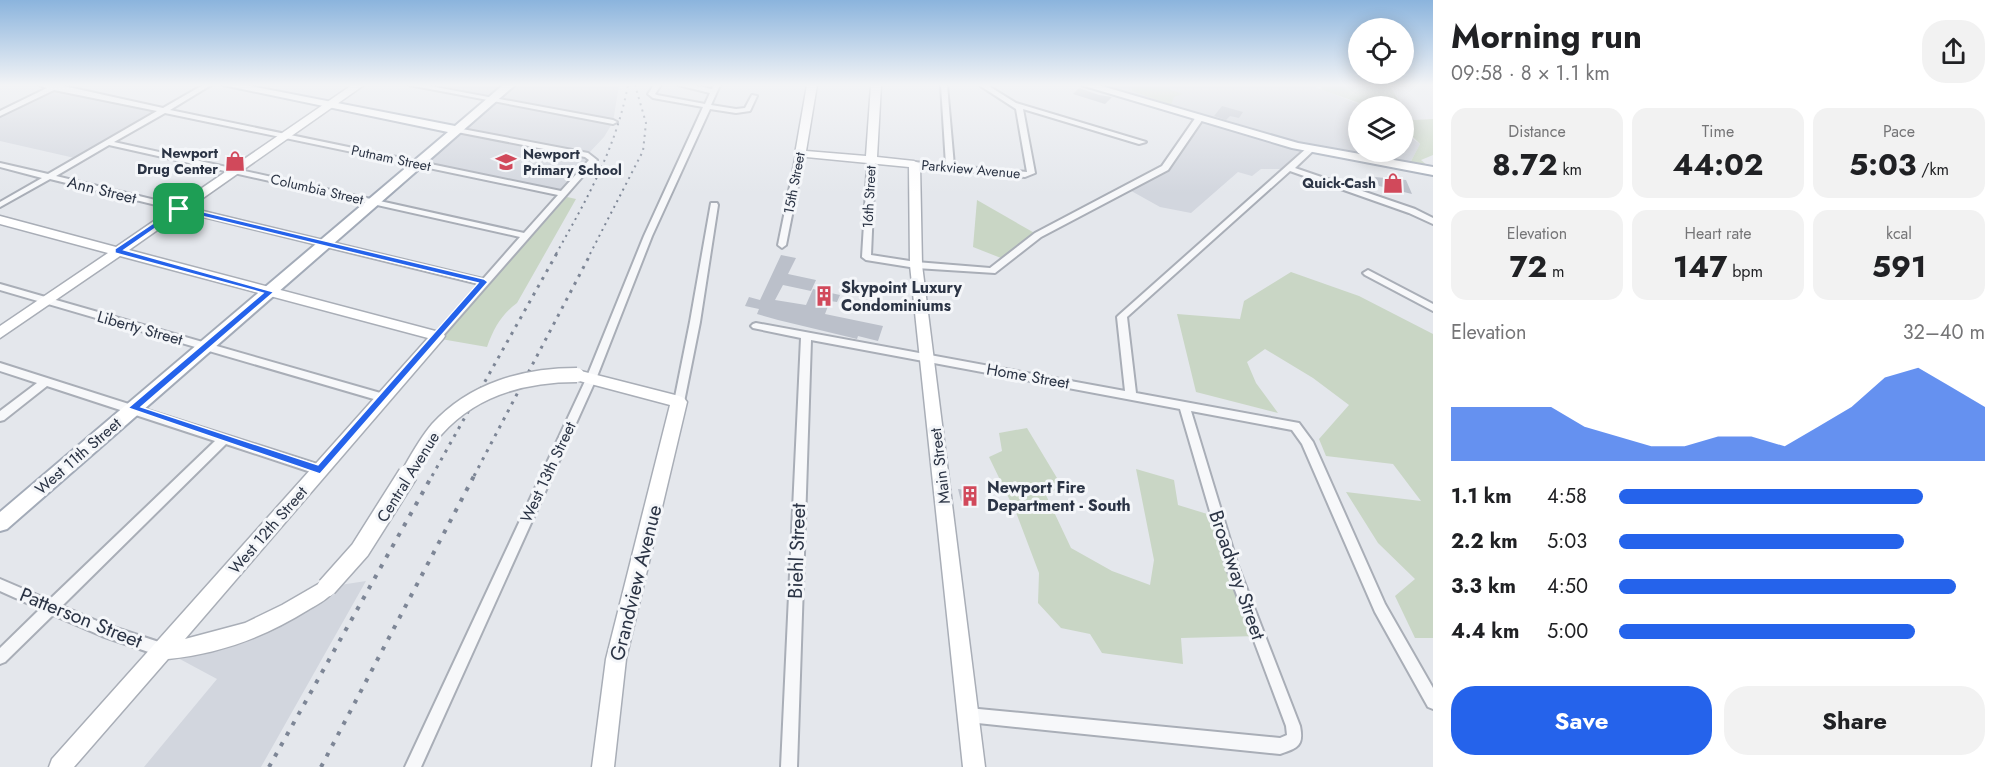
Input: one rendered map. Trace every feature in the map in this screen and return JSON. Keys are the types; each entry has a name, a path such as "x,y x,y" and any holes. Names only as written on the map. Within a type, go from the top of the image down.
{"main road":[{"path":"410,121 457,130"},
{"name":"West 11th Street","path":"0,523 468,121"},
{"path":"1206,121 1311,149 1433,171"}],"street":[{"path":"0,205 146,121"},
{"name":"Putnam Street","path":"211,121 564,194"},
{"path":"0,333 307,121"},
{"path":"607,121 613,122"},
{"name":"West 13th Street","path":"413,767 584,377 700,121"},
{"name":"15th Street","path":"782,245 806,121"},
{"name":"16th Street","path":"874,121 866,257 916,265"},
{"path":"947,121 951,168"},
{"name":"Parkview Avenue","path":"800,154 1025,175 1031,173 1020,121"},
{"path":"1070,121 1142,142"},
{"path":"916,265 994,270 1038,235 1165,168 1198,121"},
{"name":"West 12th Street","path":"60,767 593,160 457,130"},
{"name":"Columbia Street","path":"108,142 525,237"},
{"path":"1131,394 1122,317 1311,149"},
{"name":"Main Street","path":"914,164 916,265 974,767"},
{"name":"Ann Street","path":"0,165 484,282"},
{"path":"1291,169 1412,210 1433,221"},
{"path":"679,402 714,205"},
{"path":"0,220 438,336"},
{"path":"1368,273 1433,308"},
{"name":"Liberty Street","path":"0,286 384,398"},
{"name":"Home Street","path":"756,326 1131,394 1299,428 1380,608 1433,702"},
{"name":"Biehl Street","path":"789,767 806,336"},
{"path":"0,367 320,470"},
{"name":"Central Avenue","path":"327,587 345,570 371,536 425,446 446,420 474,400 507,385 545,376 584,377 679,402"},
{"path":"0,417 46,381"},
{"name":"Grandview Avenue","path":"603,767 616,659 679,402"},
{"name":"Broadway Street","path":"968,715 1280,746 1292,741 1296,735 1232,567 1184,405"},
{"path":"0,657 224,439"},
{"name":"Patterson Street","path":"0,585 102,630 163,650 203,646 256,629 281,618 327,587"}],"shaded area":[{"path":"0,121 147,121 79,159 0,141"},
{"name":"Newport Primary School","path":"468,121 613,121 604,137 588,154 592,157 564,194 418,164"},
{"path":"1198,121 1206,121 1311,149 1291,169 1261,169 1252,176 1238,172 1191,213 1160,207 1126,188 1165,168"},
{"path":"1224,121 1348,121 1348,153 1321,148"},
{"path":"1414,140 1420,144 1414,155"},
{"path":"366,581 261,767 144,767 217,679 163,650 203,646 327,587"}],"green space":[{"path":"1414,121 1433,121 1433,155 1421,160 1428,166 1410,163 1414,162 1414,155 1420,144 1414,138"},
{"path":"567,197 576,199 517,303 499,322 487,347 441,339 452,321 468,308 492,275 498,274"},
{"path":"977,200 1038,235 1006,260 973,247"},
{"path":"1291,272 1359,296 1433,334 1433,638 1415,638 1395,596 1415,579 1378,543 1346,492 1421,501 1393,464 1326,456 1319,439 1349,405 1313,378 1265,349 1247,362 1256,383 1278,413 1196,392 1177,314 1240,319 1244,301"},
{"path":"1027,428 1063,488 1045,493 1071,548 1112,571 1150,585 1154,560 1136,469 1174,480 1178,505 1217,517 1258,636 1181,638 1183,664 1102,653 1090,634 1061,628 1038,603 1039,573 1017,515 989,457 1002,451 999,433"}],"building":[{"name":"Quick-Cash","path":"1375,177 1406,180 1412,194 1379,186"},
{"name":"Skypoint Luxury Condominiums","path":"781,255 796,258 788,274 816,280 811,291 783,285 775,300 806,305 813,289 840,295 837,302 830,301 825,314 883,326 878,341 858,336 857,339 778,320 757,314 759,309 745,306 749,297 760,300"},
{"name":"Newport Fire Department - South","path":"958,489 976,491 978,500 975,499 976,506 961,501"}],"railway":[{"path":"556,254 599,172 619,121"},
{"path":"590,254 643,151 645,121"},
{"path":"432,476 557,253"},
{"path":"474,476 591,253"},
{"path":"269,767 433,474"},
{"path":"321,767 475,474"}],"place":[{"name":"Newport Drug Center","path":"235,161"},
{"name":"Newport Primary School","path":"506,162"},
{"name":"Quick-Cash","path":"1393,183"},
{"name":"Skypoint Luxury Condominiums","path":"824,296"},
{"name":"Newport Fire Department - South","path":"970,496"}],"route":[{"path":"179,209 283,233 484,282 320,470 133,408 270,292 118,251 179,209"}]}
